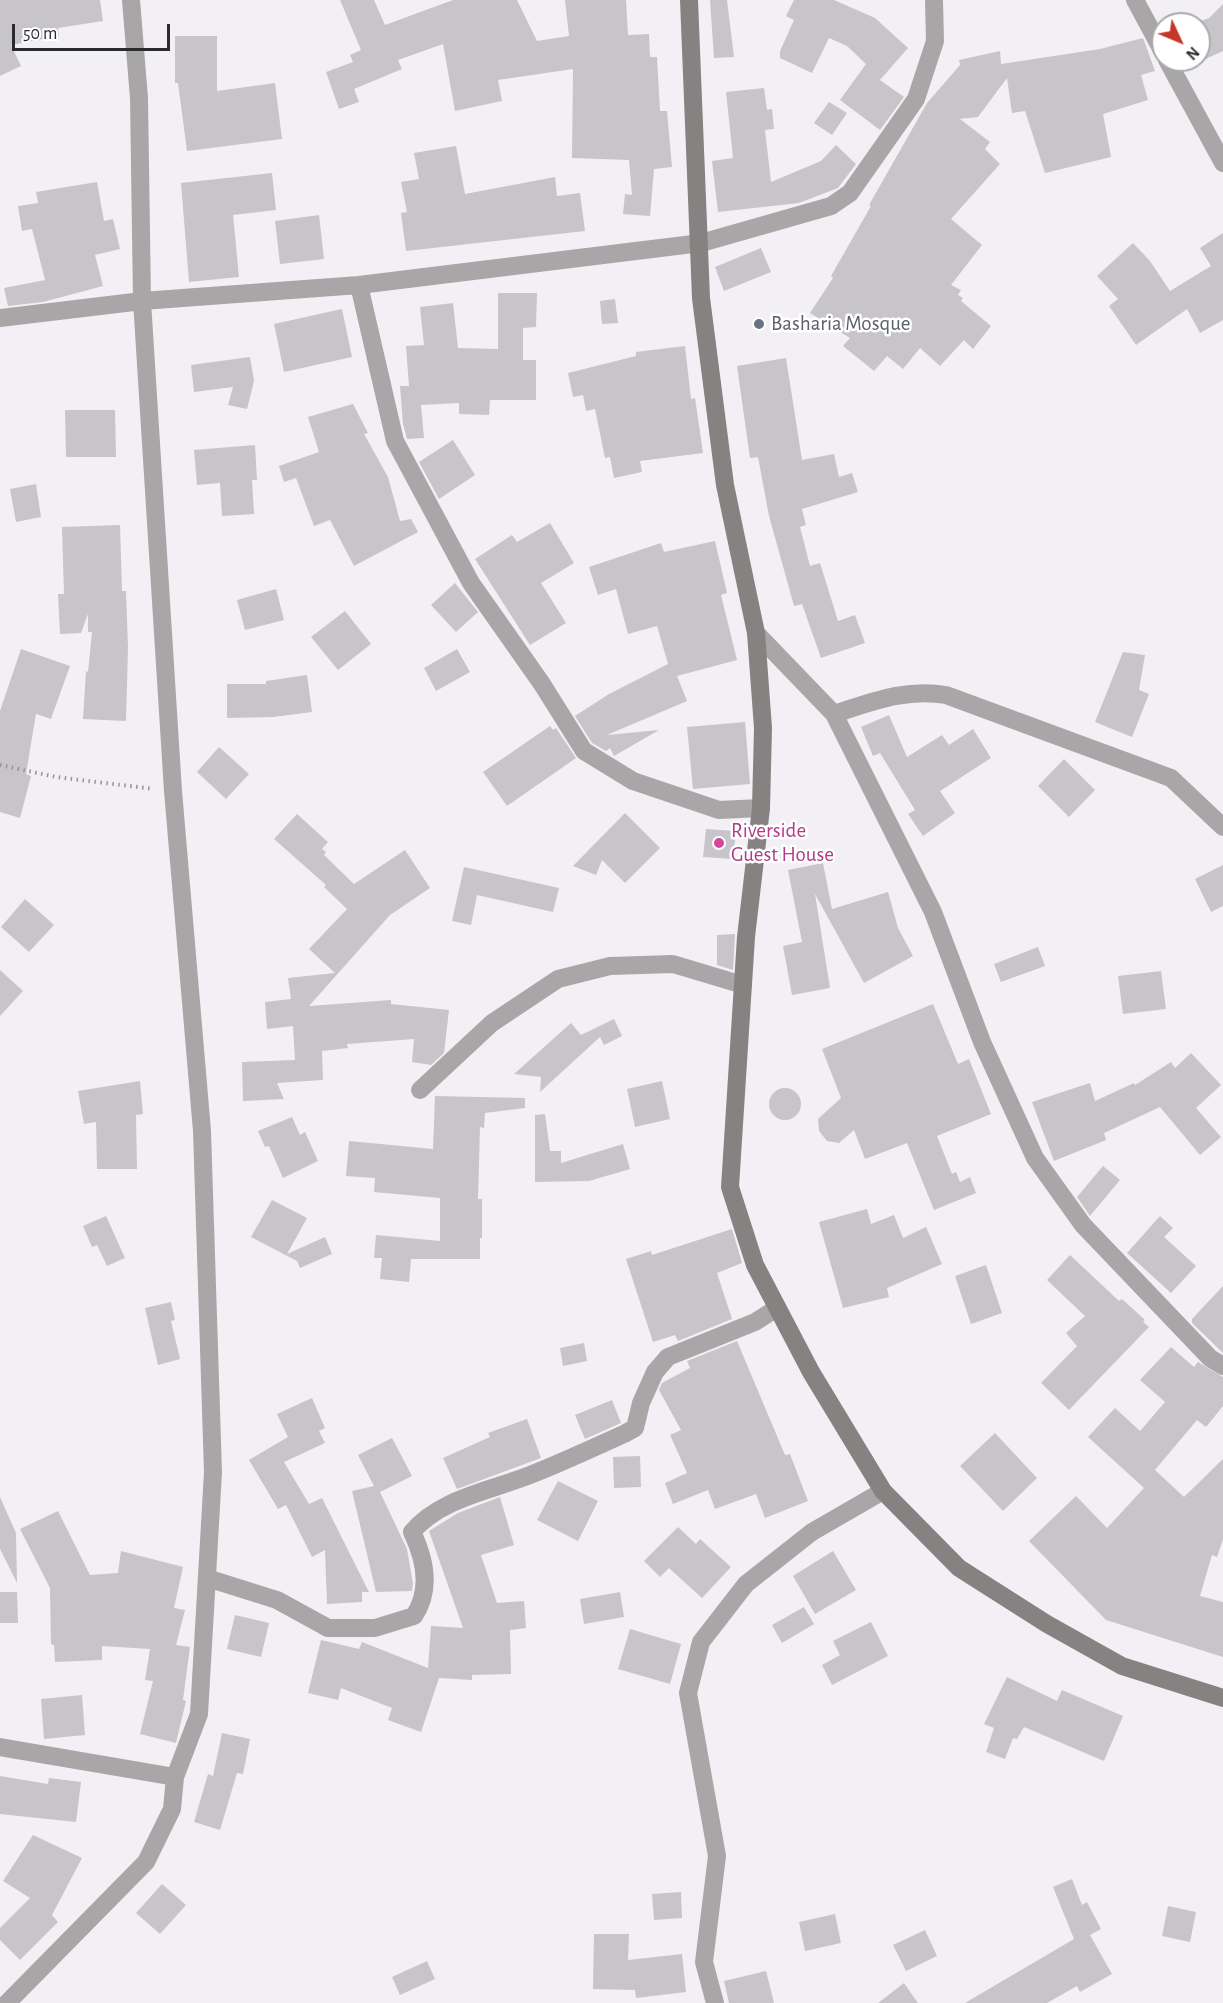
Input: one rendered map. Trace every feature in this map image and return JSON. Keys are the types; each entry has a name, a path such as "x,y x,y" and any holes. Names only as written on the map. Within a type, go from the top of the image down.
{"street":[{"path":"7,2003 146,1862 172,1809 175,1777 199,1714 213,1472 202,1131 173,791 142,301 139,98 131,0"},
{"path":"689,0 701,243 701,298 725,485 756,633 763,728 761,808 743,985 730,1186 755,1265 811,1372 883,1491 958,1568 1047,1624 1122,1666 1223,1698"},
{"path":"0,318 142,301 359,285 701,243 831,206 850,193 916,99 935,41 934,0"},
{"path":"1135,0 1151,30"},
{"path":"1174,72 1223,163"},
{"path":"359,285 395,441 471,583 542,684 584,751 633,781 719,810 761,808"},
{"path":"756,633 834,714 933,912 982,1042 1035,1158 1083,1225 1210,1358 1223,1366"},
{"path":"834,714 904,693 927,692 946,695 1171,778 1222,808"},
{"path":"1171,778 1223,827"},
{"path":"420,1090 492,1023 558,979 610,966 673,964 743,985"},
{"path":"207,1578 277,1600 328,1628 375,1628 414,1616 425,1589 424,1558 412,1532 424,1518 450,1504 534,1474 635,1428 641,1403 655,1372 668,1357 754,1322 777,1308"},
{"path":"715,2003 704,1962 717,1856 688,1693 701,1642 746,1584 812,1532 883,1491"},
{"path":"0,1747 175,1777"}],"path":[{"path":"0,765 56,777 173,791"}],"building":[{"path":"0,0 100,0 103,21 58,28 59,36 11,45 21,66 0,76"},
{"path":"340,0 374,0 385,25 453,0 517,0 537,41 569,36 565,0 626,0 628,35 649,34 650,57 657,57 660,111 667,111 672,167 654,169 650,216 623,214 625,194 632,195 629,160 572,158 573,69 498,80 502,101 455,111 443,44 398,60 402,69 354,89 359,102 339,109 326,72 353,62 350,55 361,50"},
{"path":"710,0 727,0 734,57 714,58"},
{"path":"794,0 834,0 875,18 908,48 880,80 904,97 880,130 840,100 866,64 847,46 829,38 812,73 780,58 780,51 794,20 786,16"},
{"path":"1223,4 1223,51 1211,56 1211,16"},
{"path":"175,36 217,36 217,91 275,83 282,139 187,151 178,83 175,83"},
{"path":"1143,38 1151,60 1152,72 1141,75 1148,100 1103,114 1111,157 1045,173 1025,111 1012,113 1007,78 978,117 960,119 990,142 985,149 1000,164 951,219 982,245 951,285 961,290 958,295 963,298 961,301 991,326 973,349 964,340 940,366 920,348 903,369 887,356 874,371 843,346 850,338 810,313 833,278 831,276 871,206 869,205 927,103 960,65 959,60 1000,51 1001,64 1100,49"},
{"path":"764,88 767,110 772,109 774,129 765,130 771,182 821,161 836,145 856,164 838,188 799,203 718,212 712,161 733,158 726,92"},
{"path":"829,102 847,113 832,135 814,123"},
{"path":"456,146 465,194 555,177 557,196 580,193 585,231 406,251 401,213 407,212 401,182 419,179 414,153"},
{"path":"272,173 276,210 233,215 239,277 189,282 181,183"},
{"path":"97,182 104,221 113,219 120,249 95,255 103,286 43,302 8,306 4,288 45,280 32,229 22,231 18,206 38,203 36,192"},
{"path":"319,215 324,259 280,264 275,221"},
{"path":"1223,233 1223,320 1200,333 1187,309 1136,345 1109,306 1118,299 1097,276 1133,243 1150,261 1170,291 1211,266 1200,248"},
{"path":"761,248 771,272 724,291 715,267"},
{"path":"498,293 537,293 536,327 523,328 523,360 536,360 536,400 490,400 489,415 459,414 459,403 421,405 424,438 407,439 403,424 400,386 409,386 406,346 424,345 420,307 453,303 458,348 498,349"},
{"path":"615,299 618,323 602,324 600,301"},
{"path":"342,309 352,357 284,372 274,324"},
{"path":"685,346 691,399 695,398 703,453 640,461 642,472 614,478 610,457 605,458 595,409 586,411 583,395 573,397 568,373 636,356 636,352"},
{"path":"250,357 254,381 247,409 228,405 233,387 194,392 191,365"},
{"path":"786,358 802,460 834,454 839,477 852,473 858,492 802,509 806,525 800,527 810,566 820,563 838,621 855,615 865,643 821,658 802,604 794,606 769,516 758,457 750,458 737,366"},
{"path":"353,404 368,433 364,434 388,477 400,521 411,519 418,532 354,566 330,520 314,526 296,478 284,482 279,466 319,452 308,417"},
{"path":"65,410 115,410 116,457 66,457"},
{"path":"453,440 475,475 439,499 419,462"},
{"path":"255,445 257,480 252,480 254,514 222,516 220,483 197,485 194,450"},
{"path":"36,484 41,517 16,522 10,489"},
{"path":"550,523 574,563 541,583 566,623 530,645 475,559 512,535 517,542"},
{"path":"120,525 122,591 126,591 128,647 126,721 83,719 86,671 88,672 92,632 88,632 88,614 81,633 60,634 58,594 64,594 62,527"},
{"path":"715,541 727,593 721,595 737,660 677,676 687,701 607,735 659,730 614,756 610,748 606,751 592,743 575,716 609,694 668,664 657,626 628,634 616,589 598,595 589,567 661,543 664,552"},
{"path":"455,583 478,612 456,632 431,605"},
{"path":"276,589 284,620 245,630 237,600"},
{"path":"345,611 371,644 338,670 311,637"},
{"path":"21,649 70,666 51,719 36,714 26,774 31,776 20,818 0,812 0,711"},
{"path":"457,649 470,672 436,691 424,668"},
{"path":"1123,652 1145,655 1139,690 1149,694 1132,737 1095,722"},
{"path":"307,675 312,712 273,717 227,718 227,684 266,684 266,681"},
{"path":"889,715 907,757 942,735 949,745 973,729 991,758 940,791 955,813 923,836 908,814 915,810 880,753 873,756 861,727"},
{"path":"745,722 750,784 693,789 687,727"},
{"path":"550,726 553,730 556,728 576,758 507,806 483,772"},
{"path":"219,747 249,774 226,799 197,772"},
{"path":"1064,759 1095,790 1069,817 1038,786"},
{"path":"625,813 660,848 625,883 602,860 596,875 573,866"},
{"path":"297,814 328,842 322,849 326,852 324,855 354,884 405,850 430,888 390,915 309,1006 391,1000 391,1004 449,1010 444,1053 431,1065 412,1062 414,1039 347,1044 348,1048 322,1051 323,1080 277,1083 284,1099 243,1101 242,1062 295,1060 293,1026 267,1029 265,1002 291,999 288,978 335,973 309,949 347,909 324,887 326,885 274,839"},
{"path":"706,829 736,831 733,859 703,857"},
{"path":"823,863 832,909 888,892 898,928 913,956 864,983 815,894 830,988 792,995 783,946 802,942 788,870"},
{"path":"1223,865 1223,906 1211,912 1195,879"},
{"path":"464,867 559,888 553,912 477,895 471,925 452,921"},
{"path":"25,899 54,925 29,952 1,927"},
{"path":"735,934 733,970 717,965 717,935"},
{"path":"1038,947 1045,966 1001,982 994,964"},
{"path":"0,970 23,991 0,1016"},
{"path":"1161,971 1166,1009 1123,1014 1118,976"},
{"path":"933,1004 958,1064 969,1059 991,1114 937,1136 952,1174 956,1172 960,1182 970,1177 976,1193 934,1210 907,1143 865,1159 854,1130 839,1143 827,1141 819,1131 818,1119 841,1098 822,1049"},
{"path":"614,1019 622,1036 604,1045 600,1037 540,1092 541,1077 514,1074 571,1023 581,1035"},
{"path":"1191,1053 1221,1085 1196,1108 1221,1137 1200,1155 1160,1107 1104,1133 1106,1140 1054,1161 1032,1102 1090,1083 1095,1101 1134,1083 1135,1085 1171,1062 1175,1068"},
{"path":"140,1081 143,1114 136,1115 137,1169 97,1169 96,1122 84,1124 78,1091"},
{"path":"662,1081 670,1119 635,1127 627,1089"},
{"path":"785,1088 796,1093 801,1104 796,1115 785,1120 774,1115 769,1104 774,1093"},
{"path":"435,1096 525,1098 525,1108 485,1113 484,1128 480,1127 478,1199 482,1199 482,1238 480,1238 480,1259 411,1259 409,1282 380,1279 382,1258 374,1258 376,1235 440,1241 440,1198 374,1192 375,1178 346,1176 349,1141 433,1149"},
{"path":"545,1114 550,1151 561,1151 561,1163 623,1144 630,1169 589,1181 535,1182 535,1115"},
{"path":"292,1117 300,1135 305,1132 318,1161 283,1178 269,1146 265,1147 258,1131"},
{"path":"1103,1166 1120,1180 1090,1216 1077,1197"},
{"path":"272,1200 307,1218 287,1254 325,1237 332,1254 300,1268 297,1261 251,1237"},
{"path":"867,1209 871,1224 894,1215 903,1238 926,1227 942,1264 887,1288 889,1297 843,1308 819,1222"},
{"path":"106,1216 125,1258 107,1266 97,1245 92,1247 83,1226"},
{"path":"1160,1216 1173,1228 1164,1237 1196,1266 1171,1293 1127,1253"},
{"path":"732,1229 742,1263 717,1273 732,1319 678,1341 675,1335 653,1342 626,1259 651,1251 652,1255"},
{"path":"1070,1255 1119,1301 1122,1299 1145,1320 1143,1322 1149,1327 1069,1410 1041,1383 1077,1346 1066,1333 1085,1316 1047,1280"},
{"path":"986,1265 1002,1313 971,1324 955,1276"},
{"path":"1223,1286 1223,1353 1192,1323 1192,1319"},
{"path":"171,1302 175,1320 171,1321 180,1359 158,1365 145,1308"},
{"path":"737,1341 785,1455 790,1454 808,1501 765,1518 756,1494 715,1509 708,1490 673,1504 665,1483 687,1473 670,1435 681,1430 659,1390 662,1383 690,1368 687,1361"},
{"path":"584,1343 587,1361 563,1366 560,1348"},
{"path":"1171,1347 1194,1367 1198,1362 1223,1377 1223,1406 1206,1427 1197,1420 1155,1470 1184,1497 1223,1459 1223,1539 1217,1557 1212,1555 1200,1596 1223,1602 1223,1657 1106,1620 1029,1541 1076,1496 1107,1528 1144,1488 1088,1437 1115,1408 1140,1431 1165,1402 1140,1380"},
{"path":"312,1398 325,1428 319,1431 325,1443 284,1462 309,1504 322,1498 369,1592 362,1592 362,1602 327,1604 325,1550 312,1557 286,1505 278,1509 249,1460 288,1437 277,1414"},
{"path":"612,1400 621,1423 585,1439 575,1415"},
{"path":"527,1419 541,1458 457,1489 443,1458 490,1437 488,1433"},
{"path":"995,1433 1037,1478 1003,1511 960,1466"},
{"path":"392,1438 412,1476 380,1492 407,1549 413,1584 412,1591 376,1592 352,1491 374,1486 358,1455"},
{"path":"640,1456 641,1487 614,1488 613,1457"},
{"path":"558,1481 598,1501 578,1541 537,1520"},
{"path":"0,1497 16,1533 17,1583 0,1549"},
{"path":"500,1497 514,1545 481,1555 497,1603 524,1601 526,1628 510,1630 511,1674 472,1675 472,1680 439,1678 421,1732 388,1720 392,1708 341,1688 338,1700 308,1693 321,1640 359,1649 362,1642 428,1668 431,1626 463,1628 429,1531 458,1513"},
{"path":"58,1511 90,1575 118,1573 121,1551 183,1567 174,1608 185,1610 176,1645 190,1647 183,1700 186,1701 176,1743 140,1734 153,1681 145,1680 150,1649 102,1646 102,1660 55,1662 54,1645 51,1644 50,1588 20,1529"},
{"path":"678,1527 696,1544 700,1539 731,1567 702,1598 669,1568 660,1577 644,1561"},
{"path":"833,1551 856,1590 815,1614 793,1576"},
{"path":"0,1592 17,1592 18,1623 0,1623"},
{"path":"620,1592 624,1617 584,1624 580,1599"},
{"path":"804,1607 814,1624 782,1643 772,1625"},
{"path":"235,1615 269,1623 261,1657 227,1649"},
{"path":"871,1622 888,1656 832,1685 822,1665 840,1655 833,1641"},
{"path":"630,1629 681,1644 670,1684 618,1669"},
{"path":"1007,1677 1057,1701 1062,1690 1123,1716 1104,1761 1024,1727 1017,1739 1013,1738 1005,1759 986,1752 994,1728 984,1724"},
{"path":"82,1695 85,1735 44,1739 41,1699"},
{"path":"222,1733 250,1739 243,1774 237,1773 220,1830 194,1822 208,1774 213,1776"},
{"path":"0,1776 48,1784 49,1778 81,1782 76,1822 0,1814"},
{"path":"33,1835 82,1858 52,1915 58,1922 20,1960 0,1940 0,1928 30,1898 3,1881"},
{"path":"1072,1879 1082,1905 1087,1902 1101,1929 1090,1935 1112,1974 1080,1992 1077,1986 1047,2003 965,2003 1074,1939 1053,1887"},
{"path":"162,1884 186,1905 160,1934 136,1913"},
{"path":"681,1892 682,1918 654,1920 652,1894"},
{"path":"1168,1906 1196,1912 1190,1942 1162,1936"},
{"path":"835,1914 841,1943 805,1951 799,1922"},
{"path":"925,1930 937,1956 906,1971 893,1945"},
{"path":"594,1934 629,1934 628,1960 682,1954 686,1992 636,1998 635,1990 593,1989"},
{"path":"427,1961 435,1979 400,1995 392,1977"},
{"path":"766,1971 774,2003 729,2003 724,1981"},
{"path":"904,1983 918,2003 878,2003"}],"place":[{"name":"Basharia Mosque","path":"759,324"},
{"name":"Riverside Guest House","path":"719,843"}]}
